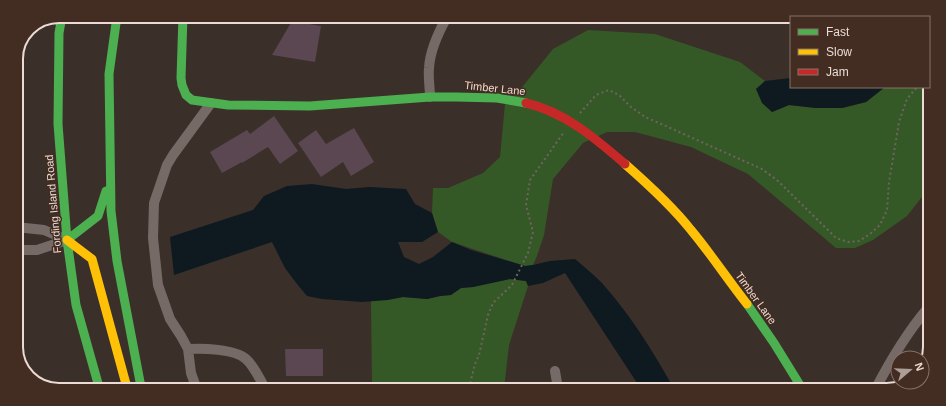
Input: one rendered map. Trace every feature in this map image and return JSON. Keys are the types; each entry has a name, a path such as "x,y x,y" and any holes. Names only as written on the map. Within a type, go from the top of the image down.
{"main road":[{"name":"Fording Island Road","path":"60,23 58,33 58,124 67,240 76,305 98,383"},
{"path":"117,23 109,74 111,211 117,261 140,383"},
{"name":"Timber Lane","path":"183,23 181,78 186,95 192,100 228,105 310,106 448,96 479,97 517,101 554,113 571,123 616,156 681,218 699,239 752,312 799,383"},
{"path":"110,176 98,216 67,240 92,259 126,383"}],"street":[{"path":"430,97 429,73 431,57 437,37 444,23"},
{"path":"195,383 191,373 188,349 170,319 158,285 153,238 154,203 167,165 211,103"},
{"path":"23,228 44,230 67,240"},
{"path":"23,250 37,250 67,240"},
{"path":"879,383 912,328 923,314"},
{"path":"188,349 202,348 239,354 246,359 262,383"},
{"path":"555,371 557,383"}],"path":[{"path":"470,383 479,355 488,315 493,302 512,285 528,253 533,232 526,205 530,180 564,132 596,95 609,90 619,95 631,107 645,117 762,169 778,181 836,238 848,242 859,241 880,225 886,210 899,122 907,99 916,88"}],"green space":[{"path":"588,30 655,34 740,62 765,81 756,89 772,112 789,105 816,108 842,108 866,102 884,88 923,88 923,196 907,216 873,240 855,248 836,248 748,174 691,147 635,132 607,132 583,143 553,179 544,235 533,265 525,266 452,242 438,232 432,213 433,188 448,188 483,173 500,157 505,104 523,86 553,49"},
{"path":"510,279 526,281 528,286 509,345 505,383 372,383 371,301 403,297 427,299 451,295 461,288"}],"shaded area":[{"path":"790,78 790,88 884,88 866,102 842,108 816,108 789,105 772,112 762,103 756,89 765,81"},
{"path":"312,184 346,189 369,187 406,189 415,204 432,213 438,232 422,242 398,242 404,257 419,264 433,257 452,242 471,250 525,266 550,261 575,259 612,294 649,347 671,383 637,383 565,273 543,283 528,286 526,281 510,279 461,288 451,295 427,299 403,297 362,302 322,299 307,296 285,268 272,242 174,275 170,237 253,210 264,196 287,186"}],"building":[{"path":"291,23 304,23 321,26 315,62 272,55"},
{"path":"274,116 298,151 280,164 268,147 222,173 210,152 247,130 250,134"},
{"path":"354,128 374,162 351,176 343,162 321,177 298,143 316,130 326,144"},
{"path":"285,349 323,349 323,376 286,376"}],"traffic: fast":[{"path":"61,23 59,33 58,124 67,240 76,305 98,383"},
{"path":"116,23 109,74 111,211 117,261 140,383"},
{"path":"183,23 181,78 186,95 192,100 228,105 310,106 430,97 456,97 497,98 526,103"},
{"path":"67,240 98,216 106,191"},
{"path":"747,304 774,343 799,383"}],"traffic: slow":[{"path":"625,164 660,196 684,221 747,304"},
{"path":"67,240 92,259 126,383"}],"traffic: jam":[{"path":"526,103 540,107 567,120 603,145 625,164"}]}
